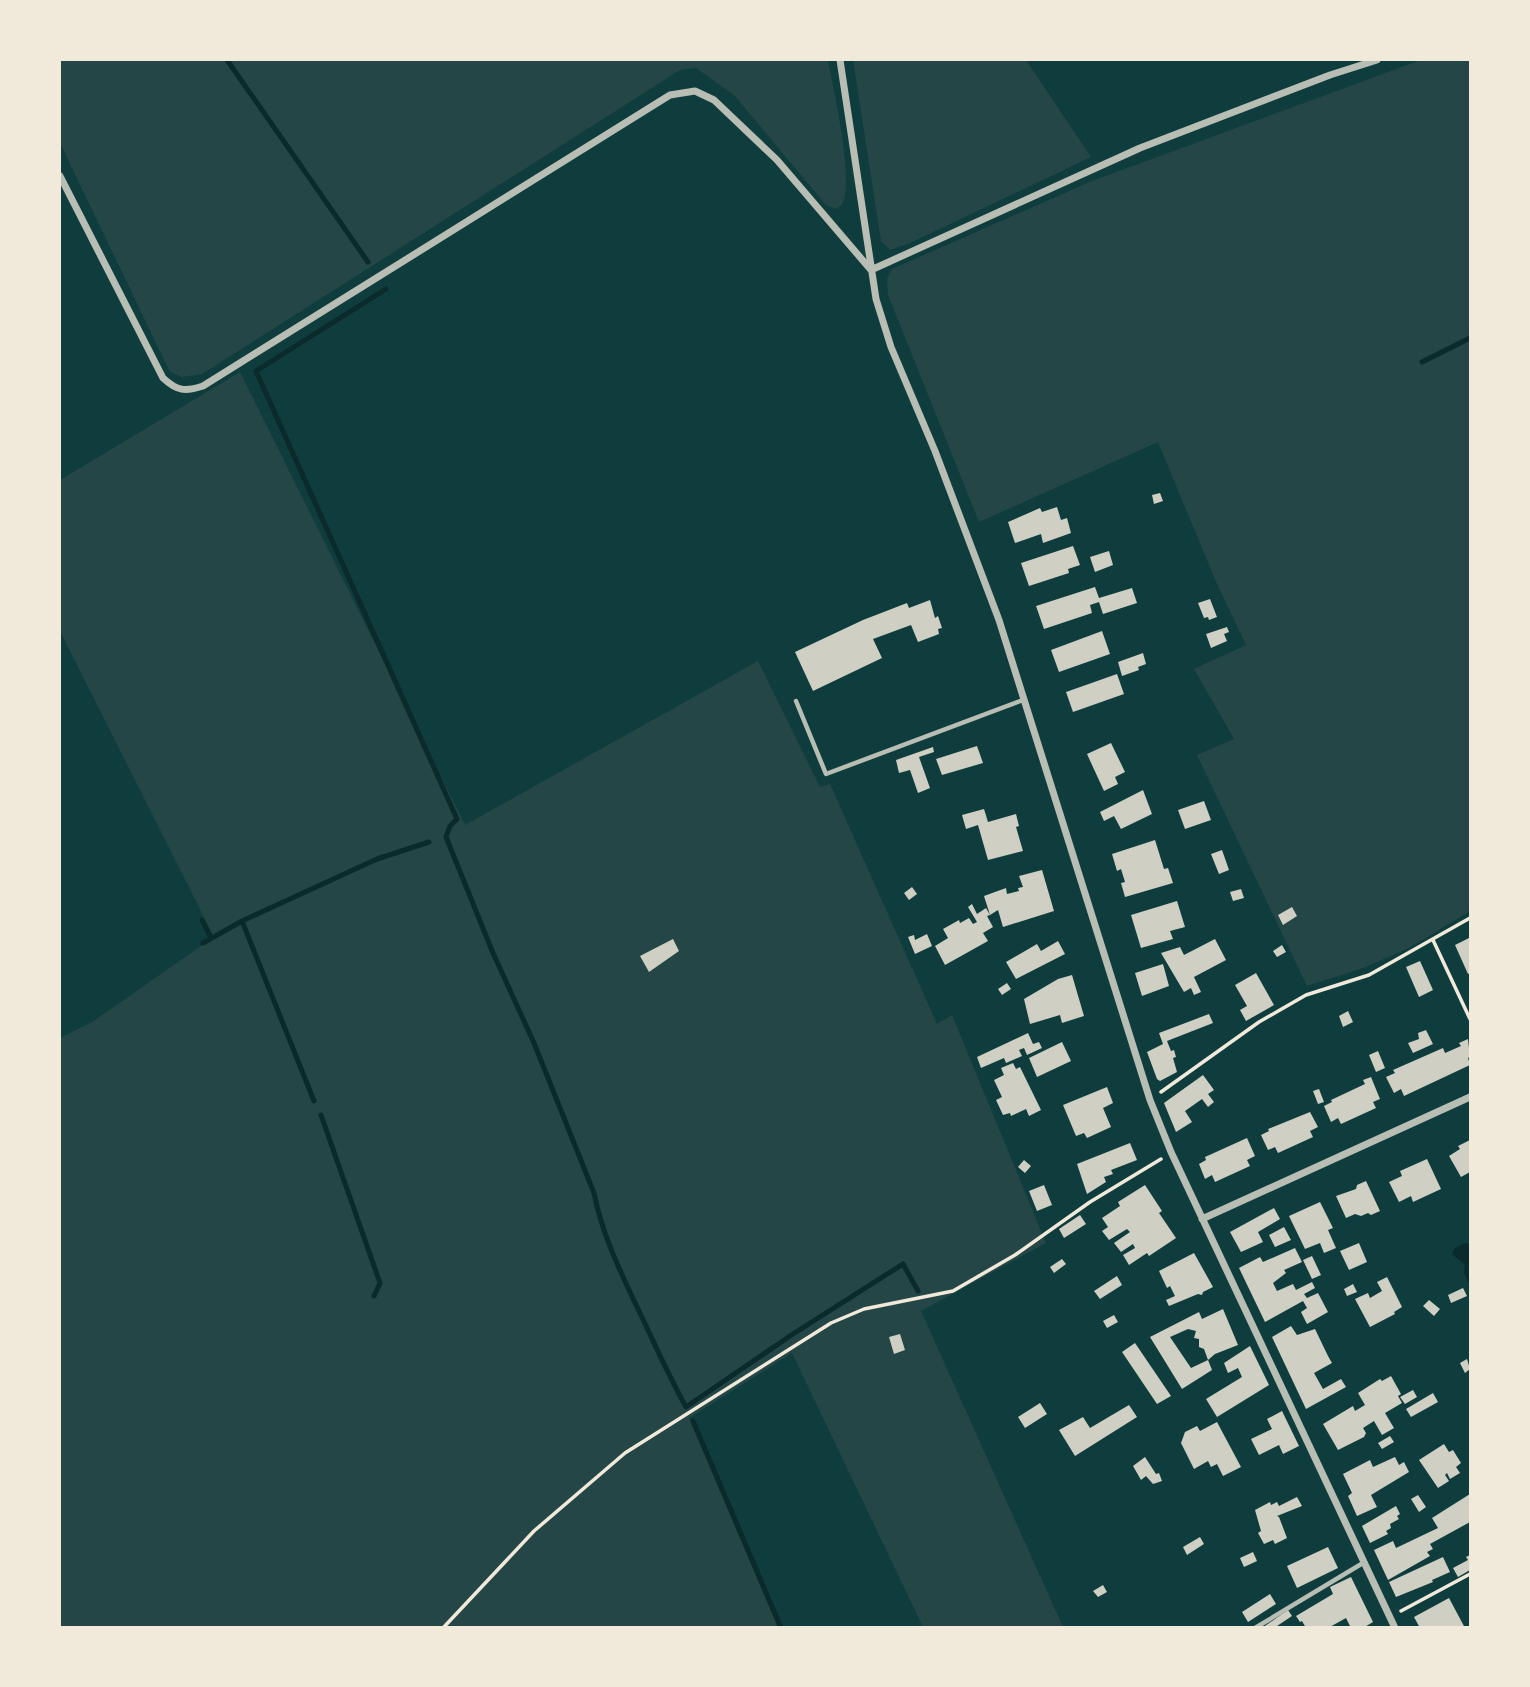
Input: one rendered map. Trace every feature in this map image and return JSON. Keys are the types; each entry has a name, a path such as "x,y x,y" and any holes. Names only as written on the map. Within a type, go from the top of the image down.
{"street":[{"path":"840,60 876,299 891,346 935,451 999,620 1150,1100 1202,1219 1395,1628"},
{"path":"871,270 1140,148 1330,75 1377,60"},
{"path":"60,176 163,378 174,388 187,391 203,386 670,95 695,91 714,100 777,160 871,270"},
{"path":"1202,1219 1471,1097"}],"lane":[{"path":"796,701 826,775 1024,699"},
{"path":"1255,1628 1363,1563"}],"path":[{"path":"1150,1100 1271,1015 1306,995 1369,975 1471,918"},
{"path":"1433,940 1471,1019"},
{"path":"443,1628 534,1531 625,1453 831,1322 864,1310 953,1291 1015,1255 1090,1202 1171,1152"},
{"path":"1390,1617 1471,1574"}],"shaded area":[{"path":"60,60 828,60 845,158 845,195 841,206 835,209 826,205 734,95 696,68 680,70 202,374 182,377 170,372 60,143"},
{"path":"853,60 1026,60 1091,157 890,250 881,241"},
{"path":"1421,60 1470,60 1470,911 1409,948 1363,968 1307,986 1197,755 1234,739 1194,669 1246,645 1217,584 1158,442 979,522 888,295 887,279 892,269 1092,181"},
{"path":"240,372 465,825 758,661 820,787 830,784 937,1024 952,1015 1046,1243 921,1311 1063,1627 923,1627 792,1353 689,1418 778,1627 60,1627 60,1038 92,1022 214,937 60,631 60,480"},
{"path":"1465,1243 1470,1244 1470,1286 1464,1273 1465,1265 1452,1254 1455,1248"}],"building":[{"path":"1160,493 1163,501 1154,504 1152,495"},
{"path":"1057,507 1061,520 1067,518 1071,533 1043,543 1041,534 1015,543 1008,522 1040,508 1042,512"},
{"path":"1073,546 1080,565 1068,569 1069,573 1029,586 1021,563"},
{"path":"1109,551 1113,565 1095,572 1090,557"},
{"path":"1095,587 1099,598 1132,588 1137,603 1103,614 1099,602 1090,605 1092,613 1044,629 1036,606"},
{"path":"1210,599 1217,617 1209,620 1208,617 1204,618 1198,603"},
{"path":"930,600 935,618 938,616 942,628 938,629 939,634 918,642 911,625 873,639 882,658 813,691 795,652 907,603 909,608"},
{"path":"1227,627 1229,632 1224,634 1227,641 1211,648 1206,634"},
{"path":"1102,631 1110,654 1059,672 1051,650"},
{"path":"1143,653 1146,664 1138,667 1139,670 1122,676 1118,662"},
{"path":"1117,674 1124,694 1073,712 1066,692"},
{"path":"1111,743 1125,772 1115,777 1118,784 1104,791 1087,754"},
{"path":"977,746 983,763 942,775 936,759"},
{"path":"933,747 934,752 919,757 930,788 918,793 910,770 899,773 896,760"},
{"path":"1143,790 1152,814 1121,829 1114,816 1104,821 1100,812"},
{"path":"1204,801 1211,820 1185,829 1178,810"},
{"path":"984,809 988,822 1016,814 1019,826 1016,827 1023,851 988,860 978,825 966,829 962,815"},
{"path":"1155,840 1164,869 1168,868 1173,883 1125,897 1121,883 1125,882 1121,869 1117,871 1112,854"},
{"path":"1222,850 1229,870 1219,874 1211,854"},
{"path":"1042,870 1054,911 1003,927 998,910 990,915 984,896 1006,888 1007,894 1019,891 1018,888 1023,887 1019,876"},
{"path":"912,887 917,894 909,900 904,893"},
{"path":"1241,889 1244,898 1233,901 1230,892"},
{"path":"1177,901 1185,927 1170,931 1173,939 1141,948 1131,915"},
{"path":"972,904 977,914 986,908 990,915 987,916 993,927 983,933 988,941 945,965 935,946 948,938 943,929 959,920 960,923 969,918 973,924 977,922 968,907"},
{"path":"1292,907 1297,916 1283,925 1278,915"},
{"path":"927,934 932,946 915,954 908,937 914,935 915,940"},
{"path":"1469,938 1470,973 1468,974 1455,945"},
{"path":"673,939 679,951 649,972 640,956"},
{"path":"1215,939 1226,960 1194,977 1201,992 1194,995 1191,988 1184,992 1161,953 1180,947 1184,955"},
{"path":"1058,941 1065,954 1016,979 1006,962 1037,944 1041,951"},
{"path":"1282,945 1286,952 1277,957 1273,951"},
{"path":"1420,961 1433,990 1419,997 1406,967"},
{"path":"1163,964 1169,986 1142,996 1135,973"},
{"path":"1256,973 1274,1005 1246,1021 1240,1010 1247,1006 1235,985"},
{"path":"1072,975 1084,1016 1062,1023 1060,1015 1030,1024 1024,999 1058,979"},
{"path":"1007,983 1011,989 1002,995 998,989"},
{"path":"1348,1011 1353,1022 1343,1027 1339,1016"},
{"path":"1209,1014 1213,1023 1167,1041 1171,1051 1174,1050 1177,1072 1160,1081 1157,1079 1147,1052 1163,1044 1159,1033"},
{"path":"1426,1030 1433,1044 1413,1053 1408,1043 1419,1039 1418,1033"},
{"path":"1028,1033 1033,1044 1039,1042 1042,1048 1027,1055 1024,1048 1019,1050 1022,1056 1006,1063 1004,1058 981,1068 977,1057"},
{"path":"1468,1039 1470,1065 1404,1096 1401,1089 1394,1093 1386,1077 1395,1073 1393,1070 1443,1048 1445,1053 1461,1046 1459,1043"},
{"path":"1062,1042 1071,1061 1037,1077 1029,1058"},
{"path":"1378,1051 1385,1068 1376,1072 1369,1055"},
{"path":"1013,1063 1016,1069 1020,1067 1041,1110 1029,1116 1026,1109 1011,1116 1010,1113 1003,1115 996,1100 1002,1097 994,1080 1004,1075 1001,1068"},
{"path":"1203,1075 1214,1090 1208,1094 1214,1102 1208,1107 1202,1099 1185,1111 1192,1122 1176,1132 1164,1103"},
{"path":"1371,1077 1380,1099 1373,1102 1376,1108 1341,1124 1338,1118 1331,1122 1324,1106 1365,1084 1363,1080"},
{"path":"1107,1087 1113,1103 1103,1108 1111,1127 1087,1138 1084,1133 1076,1136 1063,1105"},
{"path":"1319,1089 1324,1102 1318,1104 1313,1091"},
{"path":"1310,1112 1318,1127 1310,1131 1313,1137 1278,1153 1275,1147 1268,1150 1261,1135 1269,1131 1268,1129"},
{"path":"1247,1138 1255,1156 1247,1160 1250,1166 1215,1182 1212,1175 1205,1179 1199,1164 1206,1160 1205,1157"},
{"path":"1470,1140 1470,1172 1461,1177 1449,1156 1460,1149 1458,1146"},
{"path":"1130,1143 1137,1160 1111,1170 1113,1174 1104,1177 1106,1182 1087,1194 1077,1164"},
{"path":"1427,1159 1441,1189 1413,1202 1411,1196 1399,1202 1389,1182 1402,1176 1400,1171"},
{"path":"1024,1160 1031,1166 1025,1173 1018,1167"},
{"path":"1366,1181 1380,1211 1371,1215 1355,1214 1346,1218 1336,1196 1356,1189 1357,1185"},
{"path":"1044,1185 1052,1205 1037,1211 1029,1191"},
{"path":"1145,1185 1176,1238 1149,1256 1147,1253 1129,1265 1123,1255 1135,1248 1133,1244 1121,1252 1114,1243 1130,1232 1127,1229 1109,1240 1102,1231 1108,1227 1102,1218 1120,1206 1118,1202"},
{"path":"1320,1202 1333,1228 1328,1230 1336,1248 1324,1253 1320,1243 1305,1249 1289,1216"},
{"path":"1274,1208 1280,1219 1258,1232 1263,1242 1241,1252 1230,1232"},
{"path":"1080,1215 1086,1224 1064,1238 1059,1229"},
{"path":"1284,1227 1291,1240 1275,1247 1269,1235"},
{"path":"1359,1243 1367,1262 1349,1270 1340,1251"},
{"path":"1295,1248 1302,1262 1284,1270 1286,1273 1273,1283 1277,1291 1293,1284 1296,1290 1312,1282 1315,1288 1304,1294 1307,1298 1318,1293 1328,1312 1307,1324 1301,1312 1307,1308 1303,1301 1265,1322 1239,1268 1260,1257 1263,1262"},
{"path":"1194,1253 1213,1287 1202,1295 1198,1294 1169,1306 1166,1300 1175,1296 1170,1286 1167,1288 1159,1271"},
{"path":"1312,1256 1321,1275 1312,1279 1303,1260"},
{"path":"1062,1259 1066,1264 1054,1273 1050,1267"},
{"path":"1117,1276 1122,1285 1100,1299 1094,1291"},
{"path":"1387,1277 1402,1307 1394,1312 1395,1314 1370,1327 1355,1299 1368,1293 1370,1298 1382,1291 1377,1282"},
{"path":"1353,1284 1357,1292 1347,1296 1344,1289"},
{"path":"1463,1288 1467,1296 1451,1303 1448,1295"},
{"path":"1429,1300 1440,1309 1434,1316 1423,1306"},
{"path":"1223,1309 1238,1345 1215,1354 1208,1360 1212,1370 1182,1389 1150,1337 1199,1312 1202,1319","holes":["1188,1329 1196,1331 1194,1338 1199,1339 1199,1347 1204,1349 1208,1360 1191,1368 1170,1337"]},
{"path":"1114,1315 1118,1322 1107,1328 1103,1321"},
{"path":"1291,1326 1297,1335 1315,1329 1332,1363 1314,1373 1323,1389 1341,1379 1346,1387 1306,1409 1272,1337"},
{"path":"900,1334 905,1350 894,1354 889,1337"},
{"path":"1135,1343 1171,1396 1157,1404 1122,1352"},
{"path":"1250,1346 1269,1385 1217,1417 1206,1399 1242,1377 1238,1368 1228,1373 1224,1363"},
{"path":"1467,1359 1470,1369 1465,1373 1460,1363"},
{"path":"1391,1376 1401,1394 1398,1396 1402,1403 1385,1413 1394,1428 1382,1435 1374,1421 1363,1428 1366,1433 1364,1437 1338,1450 1323,1424 1353,1406 1355,1411 1365,1405 1358,1393 1380,1379 1382,1381"},
{"path":"1413,1390 1417,1397 1405,1404 1400,1397"},
{"path":"1433,1393 1438,1402 1411,1417 1406,1409"},
{"path":"1040,1403 1047,1414 1025,1428 1018,1417"},
{"path":"1129,1405 1137,1417 1075,1456 1059,1430 1083,1417 1090,1428"},
{"path":"1282,1411 1299,1446 1283,1454 1279,1445 1259,1455 1251,1439 1272,1429 1267,1419"},
{"path":"1217,1422 1241,1467 1223,1476 1217,1464 1211,1467 1208,1461 1194,1469 1181,1443 1185,1432 1197,1426 1200,1431"},
{"path":"1390,1436 1394,1442 1382,1449 1378,1443"},
{"path":"1444,1444 1449,1452 1453,1450 1461,1463 1456,1467 1460,1473 1450,1479 1447,1473 1445,1475 1449,1481 1438,1488 1419,1460"},
{"path":"1145,1457 1156,1474 1159,1473 1162,1481 1153,1484 1146,1476 1141,1480 1133,1466"},
{"path":"1395,1457 1399,1465 1404,1462 1409,1472 1371,1495 1377,1507 1357,1516 1348,1496 1352,1493 1343,1474 1370,1460 1373,1467"},
{"path":"1470,1494 1470,1522 1430,1544 1433,1549 1427,1552 1430,1556 1388,1580 1374,1550 1393,1541 1396,1548 1438,1528 1432,1518"},
{"path":"1418,1495 1426,1507 1419,1512 1411,1499"},
{"path":"1297,1497 1302,1506 1277,1516 1287,1538 1275,1544 1273,1540 1264,1544 1258,1533 1261,1531 1255,1510 1270,1502 1271,1505 1277,1502 1279,1506"},
{"path":"1396,1506 1399,1519 1390,1524 1391,1528 1386,1531 1388,1534 1370,1543 1362,1526"},
{"path":"1200,1537 1204,1544 1187,1555 1183,1547"},
{"path":"1328,1547 1338,1568 1297,1588 1287,1566"},
{"path":"1253,1552 1257,1561 1244,1567 1240,1558"},
{"path":"1470,1555 1470,1570 1458,1577 1453,1568 1468,1560 1466,1557"},
{"path":"1443,1557 1450,1572 1396,1597 1389,1582"},
{"path":"1351,1577 1373,1622 1363,1628 1351,1628 1346,1618 1328,1628 1306,1628 1302,1621 1300,1622 1296,1616 1333,1594 1330,1587"},
{"path":"1103,1585 1107,1592 1098,1597 1093,1591"},
{"path":"1270,1594 1276,1604 1248,1622 1242,1612"},
{"path":"1449,1598 1465,1628 1420,1628 1414,1617"},
{"path":"1288,1610 1292,1616 1274,1628 1262,1628"}],"waterway":[{"path":"227,60 368,262"},
{"path":"386,289 256,371 457,819 450,826 446,837 493,953 534,1043 594,1193 612,1252 679,1395 686,1407 903,1264 918,1291"},
{"path":"1422,362 1470,338"},
{"path":"314,1101 242,921 377,859 429,842"},
{"path":"202,920 211,938"},
{"path":"203,943 242,921"},
{"path":"321,1115 380,1283 374,1296"},
{"path":"693,1421 781,1628"}]}
